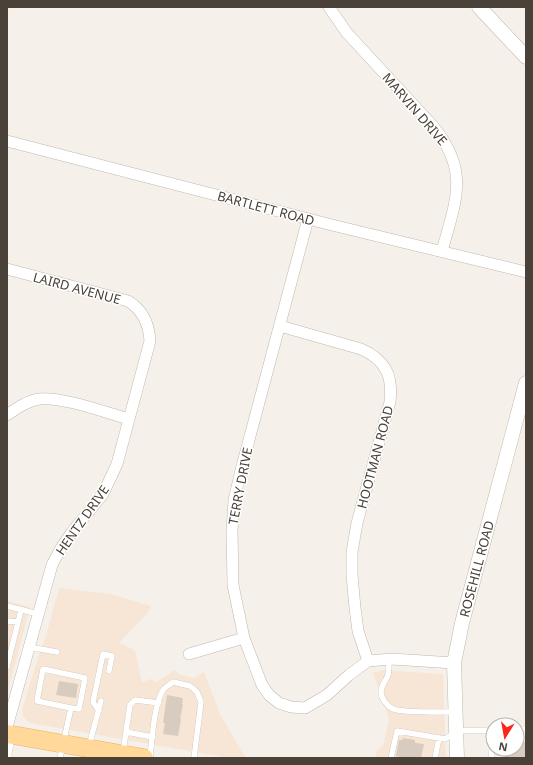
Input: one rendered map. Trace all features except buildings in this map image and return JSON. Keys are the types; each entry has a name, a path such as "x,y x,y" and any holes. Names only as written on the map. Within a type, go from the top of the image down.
{"main road":[{"path":"9,732 62,751 123,754 144,758"}],"street":[{"name":"MARVIN DRIVE","path":"329,7 352,39 442,136 452,154 456,173 457,191 442,251"},
{"path":"480,7 526,57"},
{"name":"BARTLETT ROAD","path":"7,141 526,272"},
{"name":"TERRY DRIVE","path":"308,218 234,500 232,530 233,585 244,638 262,685 269,695 279,702 291,707 305,708 327,695 349,675 368,661"},
{"name":"LAIRD AVENUE","path":"7,269 120,298 133,304 143,315"},
{"name":"HENTZ DRIVE","path":"9,732 29,647 52,565 72,532 103,494 117,464 150,341 148,323 143,315"},
{"name":"HOOTMAN ROAD","path":"280,326 372,353 386,370 390,380 390,402 357,523 352,552 352,574 358,631 368,661"},
{"name":"ROSEHILL ROAD","path":"457,758 454,663 462,623 526,383"},
{"path":"7,416 16,408 27,402 40,399 52,399 65,401 129,419"},
{"path":"189,654 244,638"},
{"path":"368,661 390,659 454,663"}],"lane":[{"path":"7,606 38,614"},
{"path":"7,667 18,622 19,609"},
{"path":"7,621 18,622"},
{"path":"29,647 57,652"},
{"path":"99,711 93,702 103,654 112,656 109,672"},
{"path":"390,659 388,675 383,682 381,691 382,698 393,709 408,711 456,712"},
{"path":"43,669 85,678 79,709 71,708 37,701 43,669"},
{"path":"150,758 152,737 159,703 164,688 174,682 190,686 197,692 201,702 194,758"},
{"path":"123,754 130,705 135,700 159,703"},
{"path":"96,752 101,701"},
{"path":"62,751 71,708"},
{"path":"391,758 397,731 445,739 457,731 485,730"},
{"path":"8,758 9,732"},
{"path":"126,732 152,737"},
{"path":"435,758 439,738"}],"shaded area":[{"path":"59,588 111,594 151,606 148,613 119,643 135,650 142,682 151,679 156,682 175,670 180,675 194,678 204,672 221,716 246,758 229,758 30,723 26,720 23,716 22,709 45,639"},
{"path":"7,601 30,607 7,695"},
{"path":"382,670 443,674 446,758 375,758 376,752 384,743 389,718 373,673"}]}
